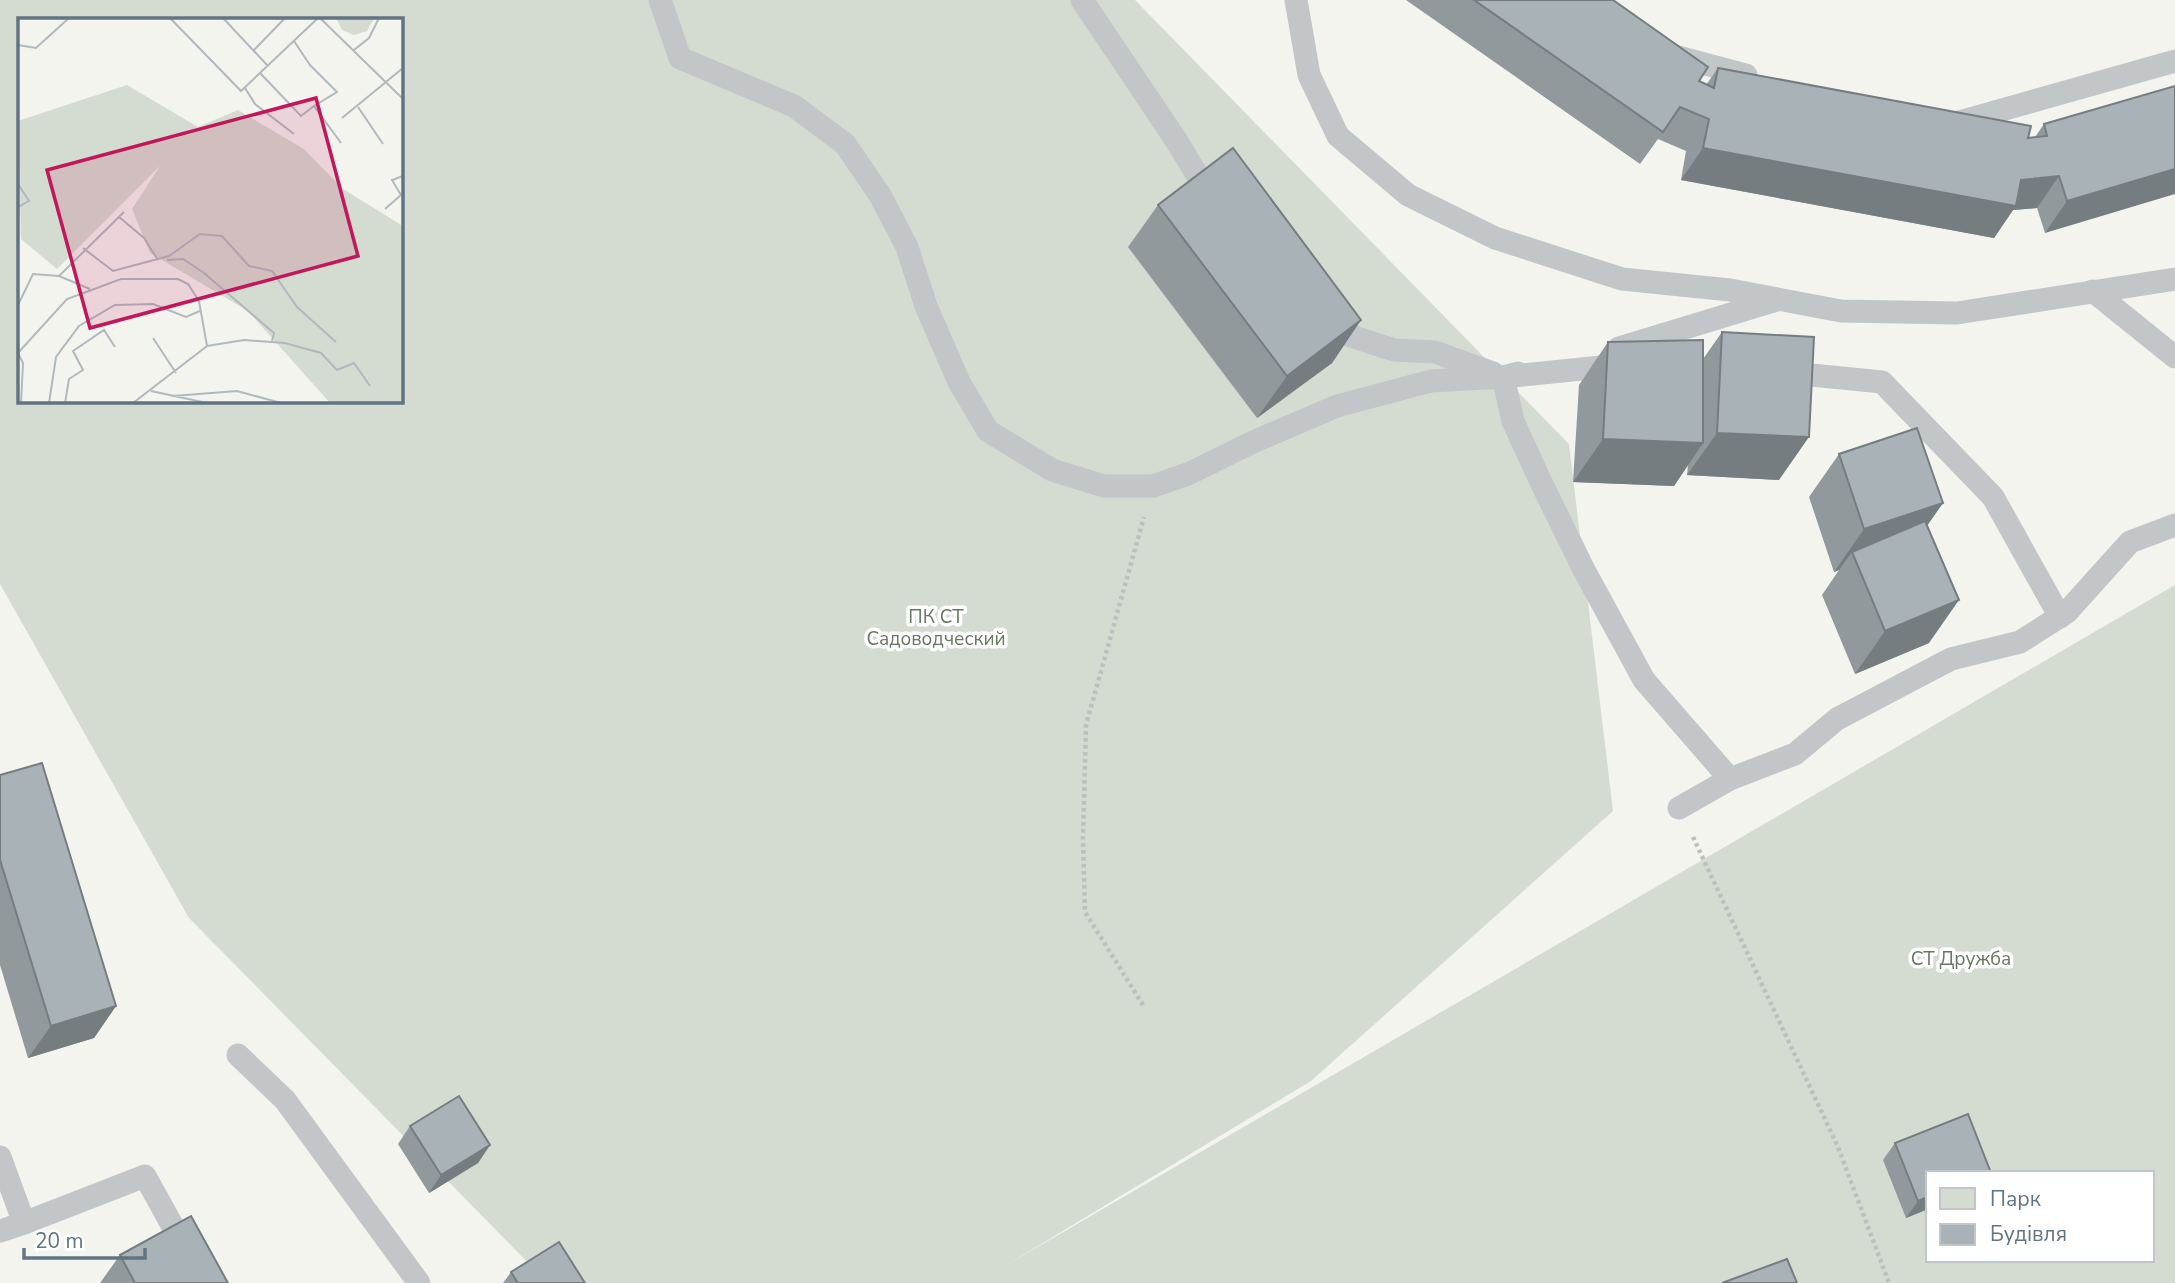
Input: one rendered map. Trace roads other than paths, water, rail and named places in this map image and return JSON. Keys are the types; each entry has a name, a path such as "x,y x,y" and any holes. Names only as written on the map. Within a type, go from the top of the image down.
{"lane":[{"path":"660,0 680,58 794,106 845,144 880,195 896,226 926,306 959,382 988,431 1052,470 1104,486 1153,486 1188,474 1336,406 1431,381 1503,377 1604,365 1638,365"},
{"path":"1083,0 1202,183 1229,207"},
{"path":"1296,0 1309,75 1338,135 1408,194 1494,238 1622,279 1730,290 1841,310 1957,313 2175,279"},
{"path":"1650,50 1768,81"},
{"path":"1924,122 1938,125 1960,123 2175,61"},
{"path":"2094,291 2175,356"},
{"path":"1306,303 1332,330 1394,350 1435,352 1503,377 1644,342 1780,299"},
{"path":"1763,370 1882,382 1993,497 2060,617"},
{"path":"1503,377 1513,421 1540,480 1584,570 1644,680 1730,779"},
{"path":"1679,808 1730,779 1796,754 1837,719 1951,659 2020,642 2060,617 2099,579 2130,542 2175,524"},
{"path":"238,1055 285,1100 419,1283"},
{"path":"0,1157 24,1223"},
{"path":"0,1231 145,1175 204,1283"}],"park label":[{"name":"ПК СТ Садоводческий","path":"936,628"},
{"name":"СТ Дружба","path":"1961,959"}]}
